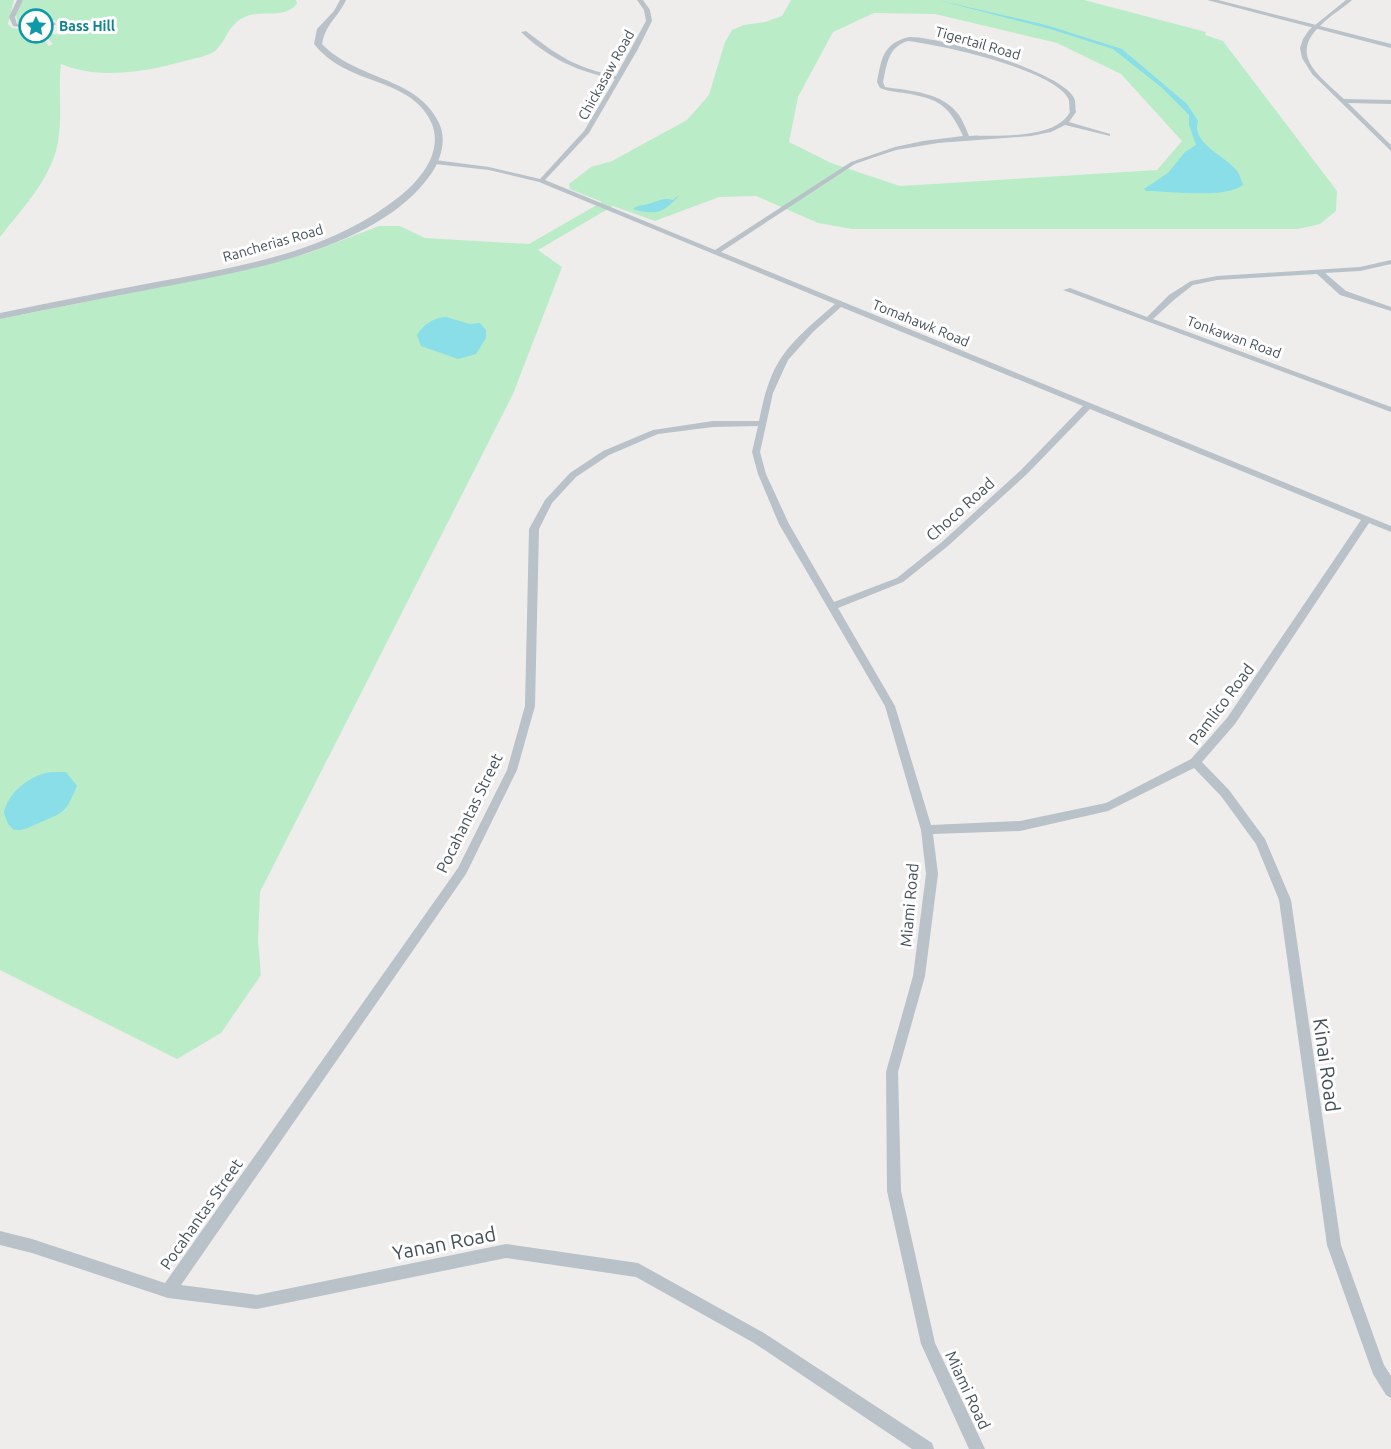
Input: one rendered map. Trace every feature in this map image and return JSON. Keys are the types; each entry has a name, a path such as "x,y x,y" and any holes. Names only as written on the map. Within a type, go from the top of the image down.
{"street":[{"path":"20,0 12,17 15,26 40,21 53,24"},
{"path":"343,0 337,12 321,29 318,44 327,56 339,64 387,82 417,99 428,110 436,123 439,141 435,162"},
{"name":"Chickasaw Road","path":"541,181 587,132 649,21 647,10 641,0"},
{"path":"1210,0 1391,46"},
{"path":"1349,0 1308,35 1303,46 1304,58 1314,73 1391,149"},
{"path":"524,32 561,62 579,70 617,78"},
{"name":"Tigertail Road","path":"967,138 954,113 940,103 923,95 884,88 880,82 891,45 896,41 908,39 932,41 1047,77 1070,94 1074,104 1073,113 1065,123"},
{"path":"1344,101 1391,102"},
{"path":"715,253 853,163 877,152 924,142 1042,133 1065,123 1108,135"},
{"name":"Tomahawk Road","path":"435,162 471,165 510,172 541,181 839,305 1391,529"},
{"name":"Rancherias Road","path":"0,316 229,270 313,247 390,210 417,186 435,162"},
{"path":"1148,320 1191,283 1217,278 1360,269 1391,262"},
{"path":"1319,272 1343,292 1391,309"},
{"name":"Tonkawan Road","path":"1068,290 1391,410"},
{"name":"Miami Road","path":"839,305 811,329 784,359 769,393 756,452 762,474 784,524 890,706 927,830 932,874 919,976 892,1072 894,1191 928,1344 977,1449"},
{"name":"Choco Road","path":"833,606 900,580 945,544 1024,472 1088,406"},
{"name":"Pocahantas Street","path":"168,1291 462,871 512,770 530,706 534,529 548,502 573,475 606,453 656,432 713,424 762,423"},
{"name":"Pamlico Road","path":"927,830 1020,826 1108,807 1195,762 1231,722 1367,519"},
{"name":"Kinai Road","path":"1195,762 1225,793 1261,842 1285,900 1334,1245 1378,1369 1391,1390"},
{"name":"Yanan Road","path":"0,1238 33,1246 168,1291 257,1302 506,1251 639,1270 759,1338 926,1449"}],"green space":[{"path":"0,0 14,0 8,24 12,28 33,31 49,46 53,44 43,33 64,35 79,31 82,27 52,20 18,25 16,15 22,0 296,0 297,4 285,12 252,15 239,20 215,51 196,58 122,73 91,72 61,64 60,125 57,149 37,189 0,237"},
{"path":"791,0 1084,0 1206,32 1205,35 1223,41 1337,191 1336,211 1320,224 1298,229 852,229 818,223 756,196 719,197 655,221 613,206 538,250 562,267 513,394 260,892 258,940 261,975 221,1033 177,1059 0,970 0,319 235,272 309,253 379,226 400,226 425,238 529,244 602,202 570,189 569,184 591,167 612,161 687,120 709,95 725,42 732,30 782,16","holes":["874,13 935,14 1057,43 1121,74 1182,141 1157,170 900,186 831,163 789,142 798,97 833,32"]}],"water":[{"path":"937,0 1046,25 1122,49 1187,104 1198,121 1199,136 1210,149 1232,165 1243,185 1224,192 1211,193 1146,191 1144,189 1168,173 1185,152 1196,145 1189,125 1189,115 1161,87 1113,49 1050,29"},
{"path":"678,196 663,210 658,212 633,209 662,199 673,200"},
{"path":"446,317 470,324 480,323 486,330 486,338 476,354 458,359 421,346 417,335 423,328 433,320"},
{"path":"52,772 66,772 77,786 67,806 49,819 25,829 14,830 8,824 4,813 10,798 29,780"}],"place":[{"name":"Bass Hill","path":"36,26"}]}
